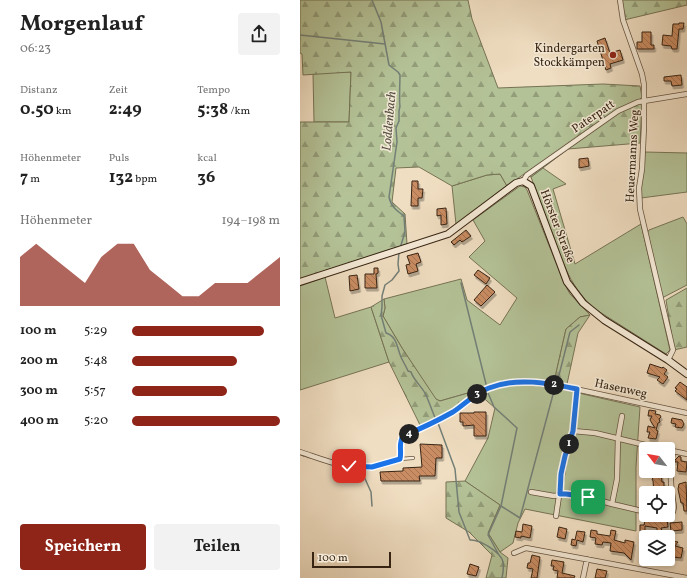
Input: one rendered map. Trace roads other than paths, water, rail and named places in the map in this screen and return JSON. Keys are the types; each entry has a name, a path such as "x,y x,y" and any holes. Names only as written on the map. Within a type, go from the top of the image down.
{"street":[{"name":"Heuermanns Weg","path":"620,0 623,20 642,74 645,101 642,169 638,199 673,350 668,360"},
{"name":"Paterpatt","path":"523,181 527,175 618,111 632,104 687,94"},
{"name":"Hörster Straße","path":"300,282 448,234 516,183 523,181 531,186 567,282 583,303 604,320 668,360 687,374"},
{"name":"Hasenweg","path":"400,459 400,441 403,436 454,412 476,394 490,387 504,383 521,382 552,384 687,413"},
{"path":"556,516 560,494 561,474 573,431 577,389"},
{"path":"612,504 617,480 618,438 622,416"},
{"path":"573,431 595,433 639,443"},
{"path":"300,452 340,464 361,468 372,467 400,459"},
{"path":"675,452 687,454"},
{"path":"531,492 554,496 566,494 588,497 639,510"},
{"path":"514,553 526,548 587,559 660,575 687,578"},
{"path":"583,578 587,559"}],"lane":[{"path":"400,459 413,458"}],"waterway":[{"name":"Loddenbach","path":"372,0 381,22 389,65 400,75 399,121 396,128 397,142 389,197 393,206 404,216 405,232 401,245"},
{"path":"300,35 385,44"},
{"name":"Loddenbach","path":"399,252 399,271 392,280 385,285 382,296 381,315 386,333 395,340 408,371 411,372 425,393 436,420"},
{"path":"461,283 486,384"},
{"path":"558,379 570,332 579,325"},
{"path":"501,506 520,518 555,387"},
{"path":"488,393 494,407 517,428 501,506 488,535 499,555"},
{"name":"Loddenbach","path":"438,423 455,469 459,512 470,540 484,544 498,554 503,562 502,578"},
{"path":"300,454 304,456"},
{"path":"345,468 362,472 371,492 372,506"}],"place":[{"name":"Kindergarten Stockkämpen","path":"613,55"}]}
